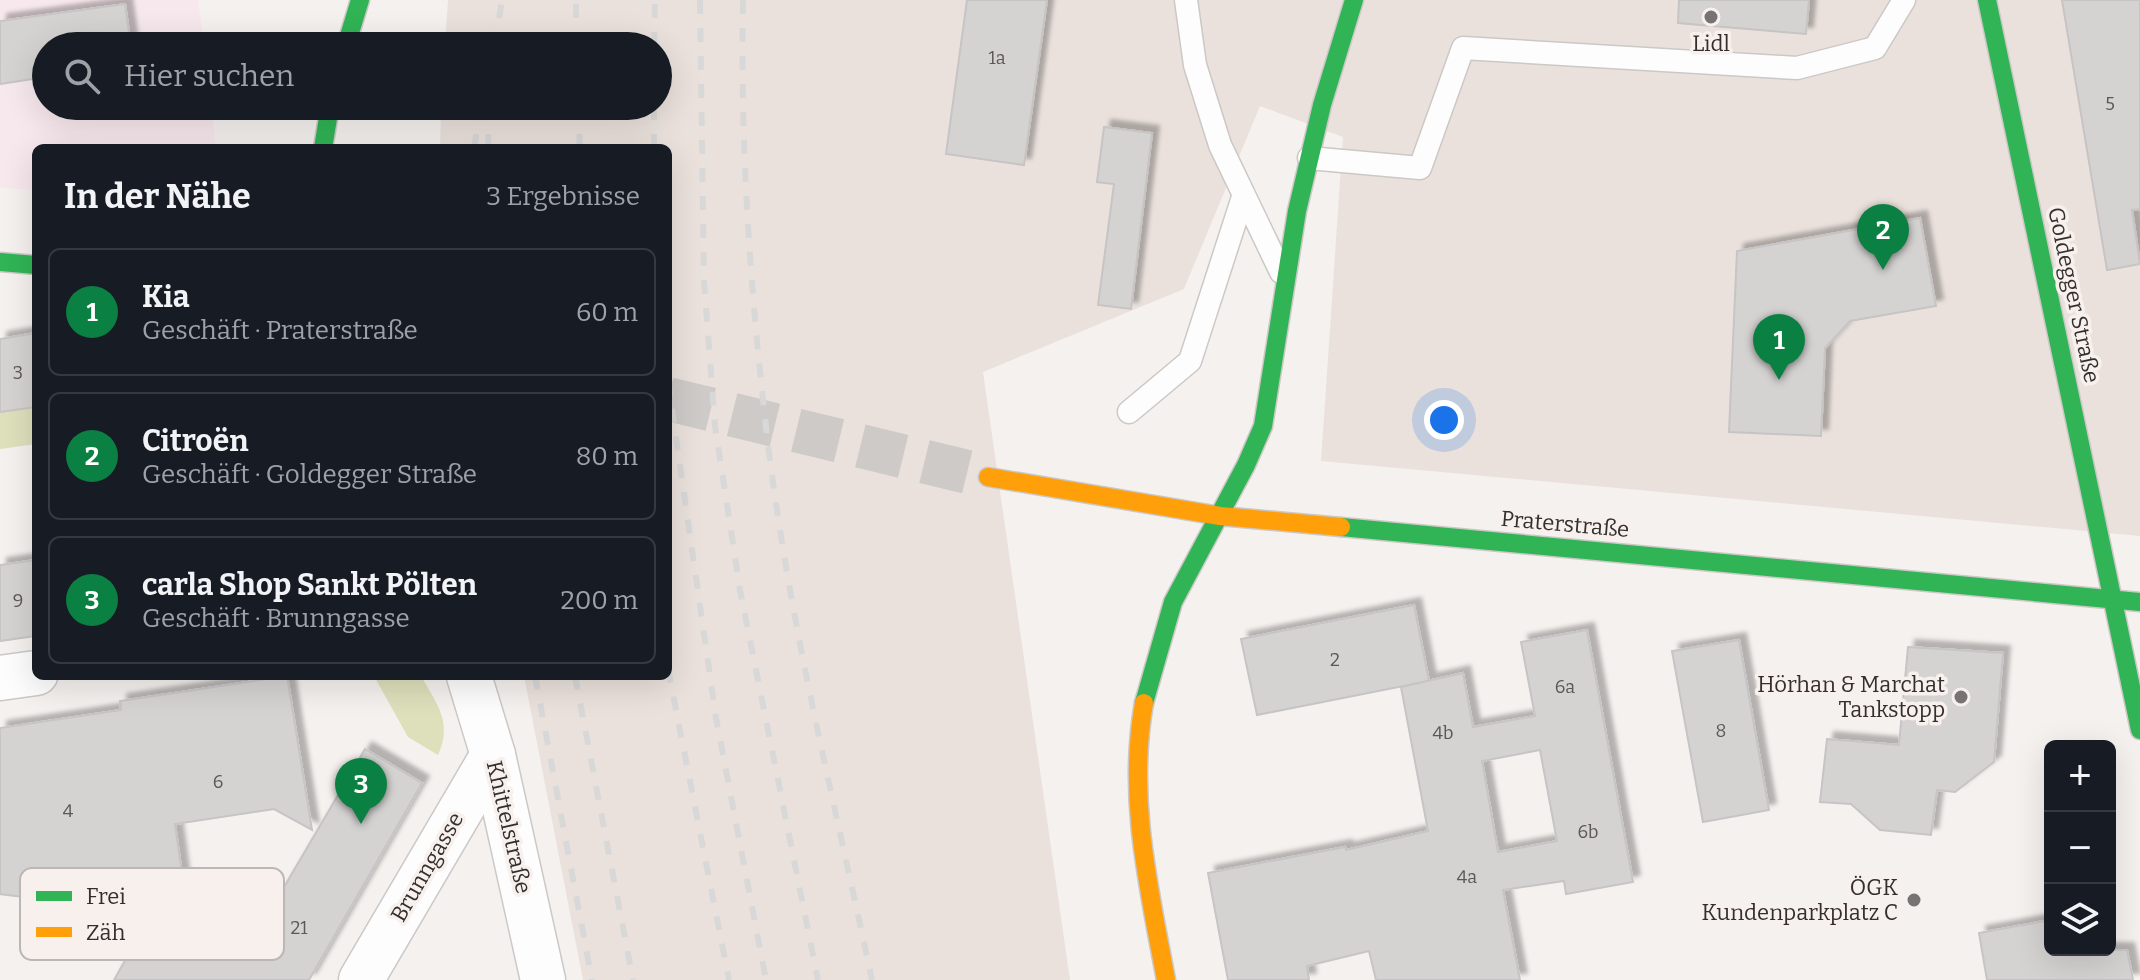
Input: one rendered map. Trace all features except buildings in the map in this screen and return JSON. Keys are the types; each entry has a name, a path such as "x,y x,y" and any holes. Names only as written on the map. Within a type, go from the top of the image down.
{"main road":[{"path":"350,32 360,0"},
{"path":"1166,980 1137,789 1140,722 1151,670 1185,576 1220,516 1263,425 1285,281 1309,158 1331,69 1354,0"},
{"name":"Goldegger Straße","path":"1987,0 2140,730"},
{"path":"324,144 328,120"},
{"path":"0,262 32,265"},
{"name":"Praterstraße","path":"988,477 1220,516 2140,602"}],"street":[{"path":"0,678 32,674"},
{"name":"Khittelstraße","path":"470,680 493,755 543,980"},
{"name":"Brunngasse","path":"361,980 493,755"}],"lane":[{"path":"1186,0 1195,65 1220,145 1285,281"},
{"path":"1309,158 1420,168 1463,48 1797,68 1875,48 1904,0"},
{"path":"1129,412 1190,361 1243,197"}],"shaded area":[{"path":"0,0 198,0 202,32 32,32 32,120 213,120 216,144 32,144 32,190 0,188"},
{"path":"448,0 2140,0 2140,536 1321,461 1343,137 1260,106 1184,289 983,372 1070,980 583,980 525,680 672,680 672,144 440,144 441,120 672,120 672,32 446,32"}],"green space":[{"path":"32,408 32,445 0,449 0,412"},
{"path":"376,680 423,680 443,723 444,733 438,755 408,737"}],"tunnel":[{"path":"672,400 988,477"}],"railway":[{"path":"497,32 502,0"},
{"path":"576,0 576,32"},
{"path":"654,32 655,0"},
{"path":"700,0 704,281 715,426 740,590 818,980"},
{"path":"743,0 743,113 748,227 769,452 789,585 872,980"},
{"path":"475,144 479,120"},
{"path":"488,144 489,120"},
{"path":"579,120 580,144"},
{"path":"654,120 654,144"},
{"path":"672,409 716,718 766,980"},
{"path":"536,680 592,980"},
{"path":"576,680 633,980"},
{"path":"670,680 729,980"}],"traffic: fast":[{"path":"350,32 360,0"},
{"path":"1144,703 1173,602 1246,465 1263,426 1297,211 1322,105 1354,0"},
{"path":"1987,0 2140,730"},
{"path":"324,144 328,120"},
{"path":"0,262 32,265"},
{"path":"1341,527 2140,602"}],"traffic: slow":[{"path":"988,477 1220,516 1341,527"},
{"path":"1144,703 1139,738 1139,808 1147,877 1166,980"}],"place":[{"name":"Lidl","path":"1711,17"},
{"name":"Citroën","path":"1883,270"},
{"name":"Kia","path":"1779,380"},
{"name":"Hörhan & Marchat Tankstopp","path":"1961,697"},
{"name":"carla Shop Sankt Pölten","path":"361,824"},
{"name":"ÖGK Kundenparkplatz C","path":"1914,900"}]}
